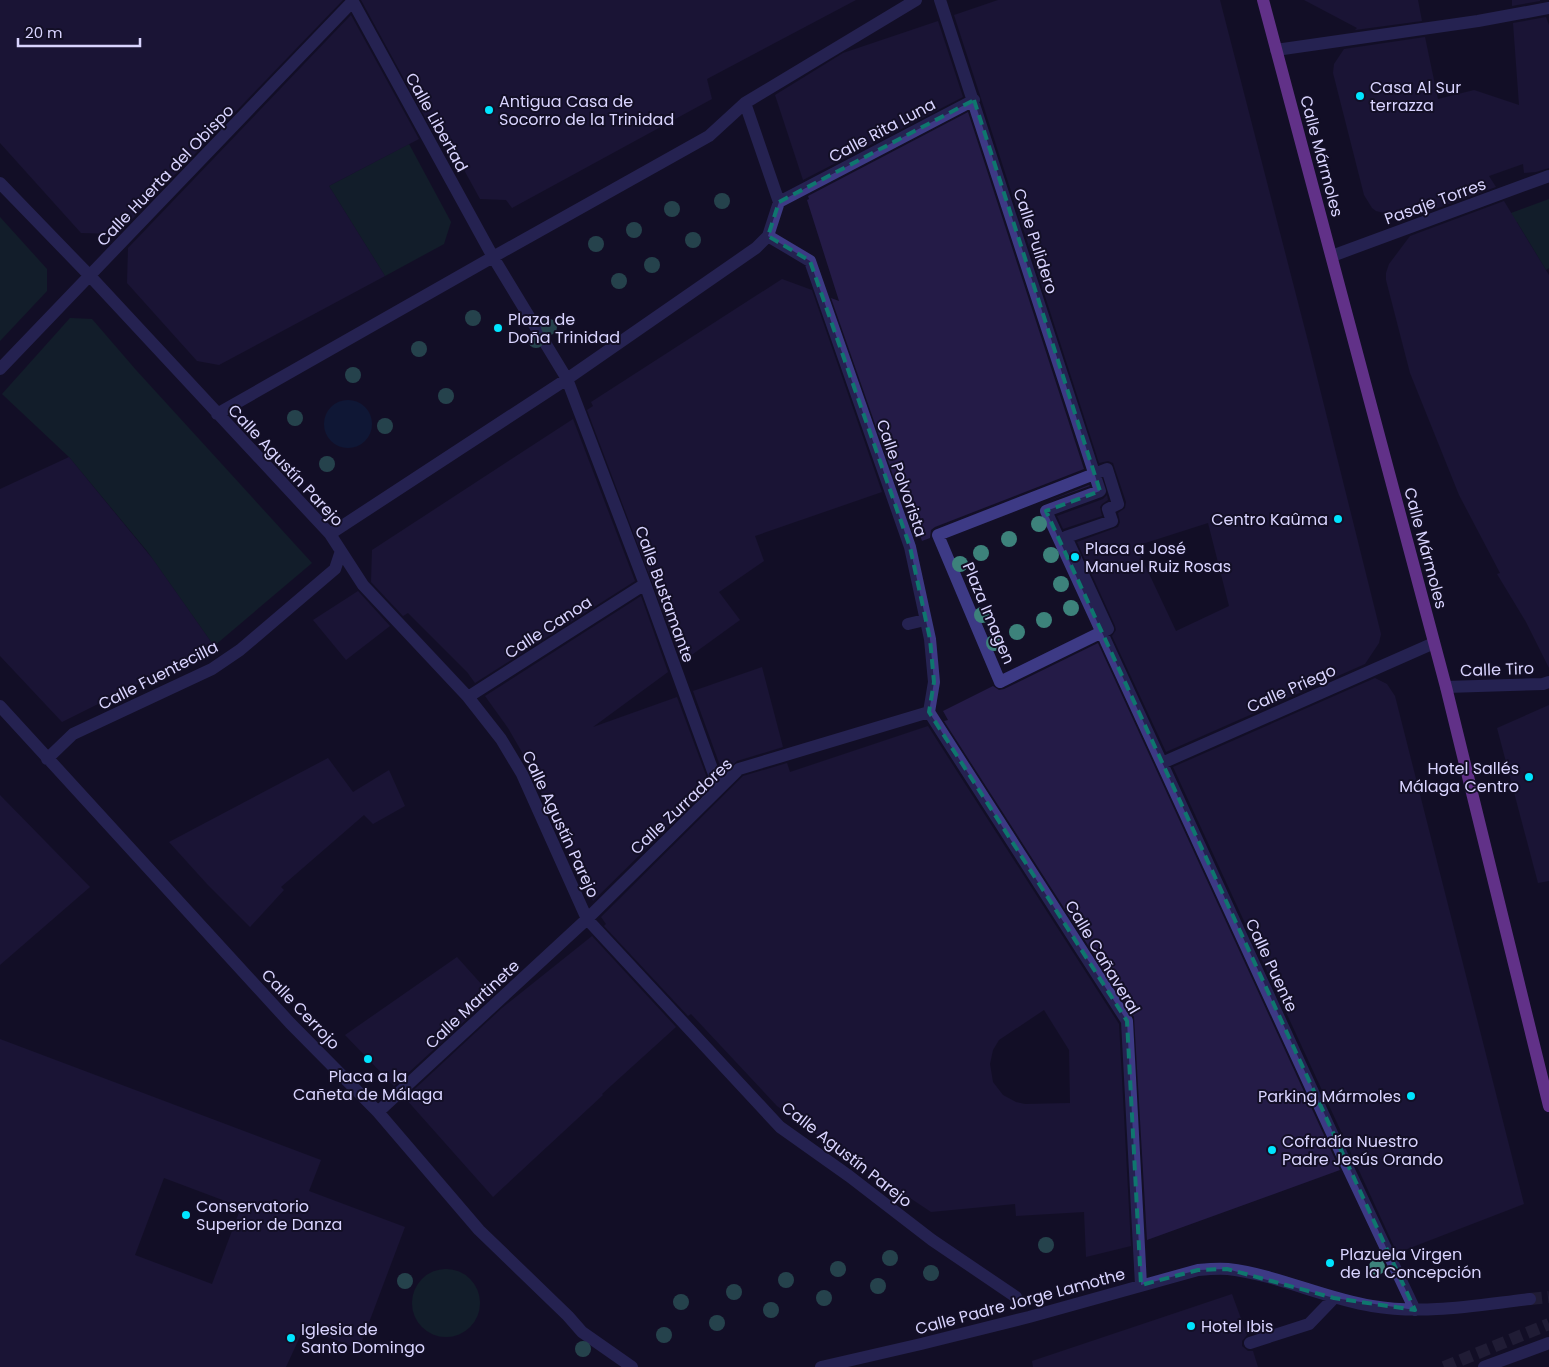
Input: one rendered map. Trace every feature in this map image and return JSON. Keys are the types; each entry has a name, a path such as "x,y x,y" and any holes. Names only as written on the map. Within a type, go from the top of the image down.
{"main road":[{"name":"Calle Mármoles","path":"1263,0 1446,687 1549,1106"}],"street":[{"path":"217,414 709,136 745,103 916,0"},
{"name":"Calle Pulidero","path":"940,0 1100,491"},
{"name":"Calle Libertad","path":"352,1 494,256 567,379"},
{"name":"Calle Huerta del Obispo","path":"0,369 352,1"},
{"path":"1276,50 1478,21 1549,8"},
{"name":"Calle Rita Luna","path":"779,202 974,100"},
{"path":"330,534 567,379 756,248 768,236 779,202 745,103"},
{"name":"Pasaje Torres","path":"1332,256 1549,176"},
{"name":"Calle Agustín Parejo","path":"0,183 90,276 330,534 362,585 468,697 501,740 522,774 587,919 780,1127 849,1176 932,1240 1016,1297"},
{"name":"Calle Polvorista","path":"768,236 810,261 910,548 930,639 934,682 929,712"},
{"name":"Calle Bustamante","path":"567,379 645,584 719,788"},
{"name":"Plaza Imagen","path":"1107,469 1118,504 1108,509 1112,521 1066,537 1108,629 1102,632 1000,682 938,535 1107,469"},
{"name":"Calle Puente","path":"1100,491 1046,511 1347,1166 1416,1310"},
{"name":"Calle Fuentecilla","path":"47,759 73,734 212,669 240,650 335,569 341,551"},
{"name":"Calle Canoa","path":"468,697 645,584"},
{"path":"908,624 925,620"},
{"name":"Calle Priego","path":"1162,763 1434,643"},
{"name":"Calle Tiro","path":"1446,687 1547,687"},
{"name":"Calle Cerrojo","path":"0,706 290,1023 378,1112 479,1230 568,1316 582,1332 632,1367"},
{"name":"Calle Zurradores","path":"587,919 739,769 929,712"},
{"name":"Calle Cañaveral","path":"929,712 1127,1021 1141,1285"},
{"name":"Calle Martinete","path":"378,1112 587,919"},
{"name":"Calle Padre Jorge Lamothe","path":"821,1367 939,1340 1198,1270 1227,1269 1271,1277 1334,1298"},
{"path":"1250,1343 1309,1324 1334,1298 1372,1306 1416,1310 1448,1309 1530,1299"},
{"path":"1484,1367 1549,1343"}],"highlighted area":[{"path":"974,100 1100,491 1046,511 1415,1310 1334,1298 1227,1269 1198,1270 1141,1285 1127,1021 929,712 934,682 930,639 910,547 810,261 768,236 779,202"}],"green space":[{"path":"409,144 451,222 444,244 385,276 329,186"},
{"path":"1549,199 1549,268 1546,270 1517,222 1490,236 1484,223"},
{"path":"0,217 47,269 47,291 0,341"},
{"path":"70,318 92,319 312,563 214,646 147,551 69,457 2,394"},
{"path":"439,1269 453,1269 465,1274 475,1284 480,1296 480,1310 475,1322 465,1332 453,1337 439,1337 427,1332 417,1322 412,1310 412,1296 417,1284 427,1274"}],"water":[{"path":"343,400 353,400 365,407 372,419 372,429 365,441 353,448 343,448 335,444 328,437 324,429 324,419 328,411 335,404"}],"building":[{"path":"0,0 343,0 118,234 81,233 0,143"},
{"path":"361,0 856,0 707,79 712,99 512,208 506,200 480,199 441,128 433,132"},
{"path":"998,0 1220,0 1381,634 1379,643 1365,664 1166,752 1112,636 1116,630 1115,626 1077,542 1118,527 1120,522 1118,513 1125,508 1126,502 1113,463 1108,461 1099,463 954,15","holes":["1208,523 1229,606 1176,631 1136,546"]},
{"path":"1304,0 1418,0 1422,21 1355,30 1357,28"},
{"path":"1512,0 1540,0 1540,1 1512,6"},
{"path":"351,15 419,139 329,186 385,276 219,365 197,361 127,283 128,248"},
{"path":"1546,17 1549,25 1549,168 1524,173 1523,164 1489,176 1496,187 1408,219 1376,211 1372,208 1364,195 1333,73 1334,64 1344,49 1425,37 1438,99 1474,90 1519,105 1513,23"},
{"path":"938,21 963,97 803,180 775,95 843,53"},
{"path":"968,112 1084,469 935,527 931,530 930,538 922,541 903,485 897,487 831,298 839,301 807,200 809,199 808,196"},
{"path":"1504,201 1549,275 1549,668 1526,622 1497,574 1500,573 1459,495 1410,373 1386,280 1389,264 1410,236"},
{"path":"782,279 812,290 882,492 755,536 764,561 719,592 740,620 682,662 587,410 593,406 591,402"},
{"path":"573,419 635,581 475,683 467,672 408,613 403,616 371,582 372,550"},
{"path":"69,457 152,558 214,646 62,722 0,656 0,489"},
{"path":"1089,485 1090,486 1048,501"},
{"path":"1107,495 1108,500 1100,507 1102,516 1063,529 1057,516 1103,499"},
{"path":"358,591 390,626 346,660 313,620"},
{"path":"641,596 668,672 593,727 677,697 710,786 593,901 523,754 508,728 485,696"},
{"path":"1098,643 1340,1170 1147,1240 1134,1017 944,721 948,720 943,711 993,686 999,690 1004,689"},
{"path":"762,667 783,747 737,761 723,774 693,691"},
{"path":"1375,678 1387,684 1395,696 1524,1204 1397,1253 1173,767"},
{"name":"Hotel Sallés Málaga Centro","path":"1549,705 1549,881 1538,883 1497,728"},
{"path":"928,726 1119,1024 1131,1246 1086,1257 1084,1212 1016,1216 1015,1204 931,1212 838,1150 777,1106 691,1014 688,1016 604,926 606,924 601,917 743,776 787,763 790,772","holes":["1044,1010 1069,1050 1070,1103 1025,1104 1016,1102 1003,1095 993,1082 990,1064 993,1050 999,1040"]},
{"path":"328,758 353,792 389,770 405,806 373,824 364,815 281,887 284,890 250,927 169,842"},
{"path":"0,795 90,887 0,965"},
{"path":"592,936 676,1027 493,1197 405,1098 502,1008"},
{"path":"457,957 492,996 394,1086 345,1035"},
{"name":"Conservatorio Superior de Danza","path":"0,1039 321,1160 309,1191 405,1227 359,1349 304,1328 286,1367 0,1367","holes":["164,1178 241,1207 212,1284 135,1255"]},
{"name":"Hotel Ibis","path":"1232,1294 1247,1335 1242,1341 1242,1346 1248,1351 1253,1351 1258,1367 1033,1367 1032,1361"}],"tunnel":[{"path":"1530,1299 1549,1297"},
{"path":"1444,1367 1549,1324"}],"place":[{"name":"Casa Al Sur terrazza","path":"1360,96"},
{"name":"Antigua Casa de Socorro de la Trinidad","path":"489,110"},
{"name":"Plaza de Doña Trinidad","path":"498,328"},
{"name":"Centro Kaûma","path":"1338,519"},
{"name":"Placa a José Manuel Ruiz Rosas","path":"1075,557"},
{"name":"Hotel Sallés Málaga Centro","path":"1529,777"},
{"name":"Placa a la Cañeta de Málaga","path":"368,1059"},
{"name":"Parking Mármoles","path":"1411,1096"},
{"name":"Cofradía Nuestro Padre Jesús Orando","path":"1272,1150"},
{"name":"Conservatorio Superior de Danza","path":"186,1215"},
{"name":"Plazuela Virgen de la Concepción","path":"1330,1263"},
{"name":"Hotel Ibis","path":"1191,1326"},
{"name":"Iglesia de Santo Domingo","path":"291,1338"}]}
